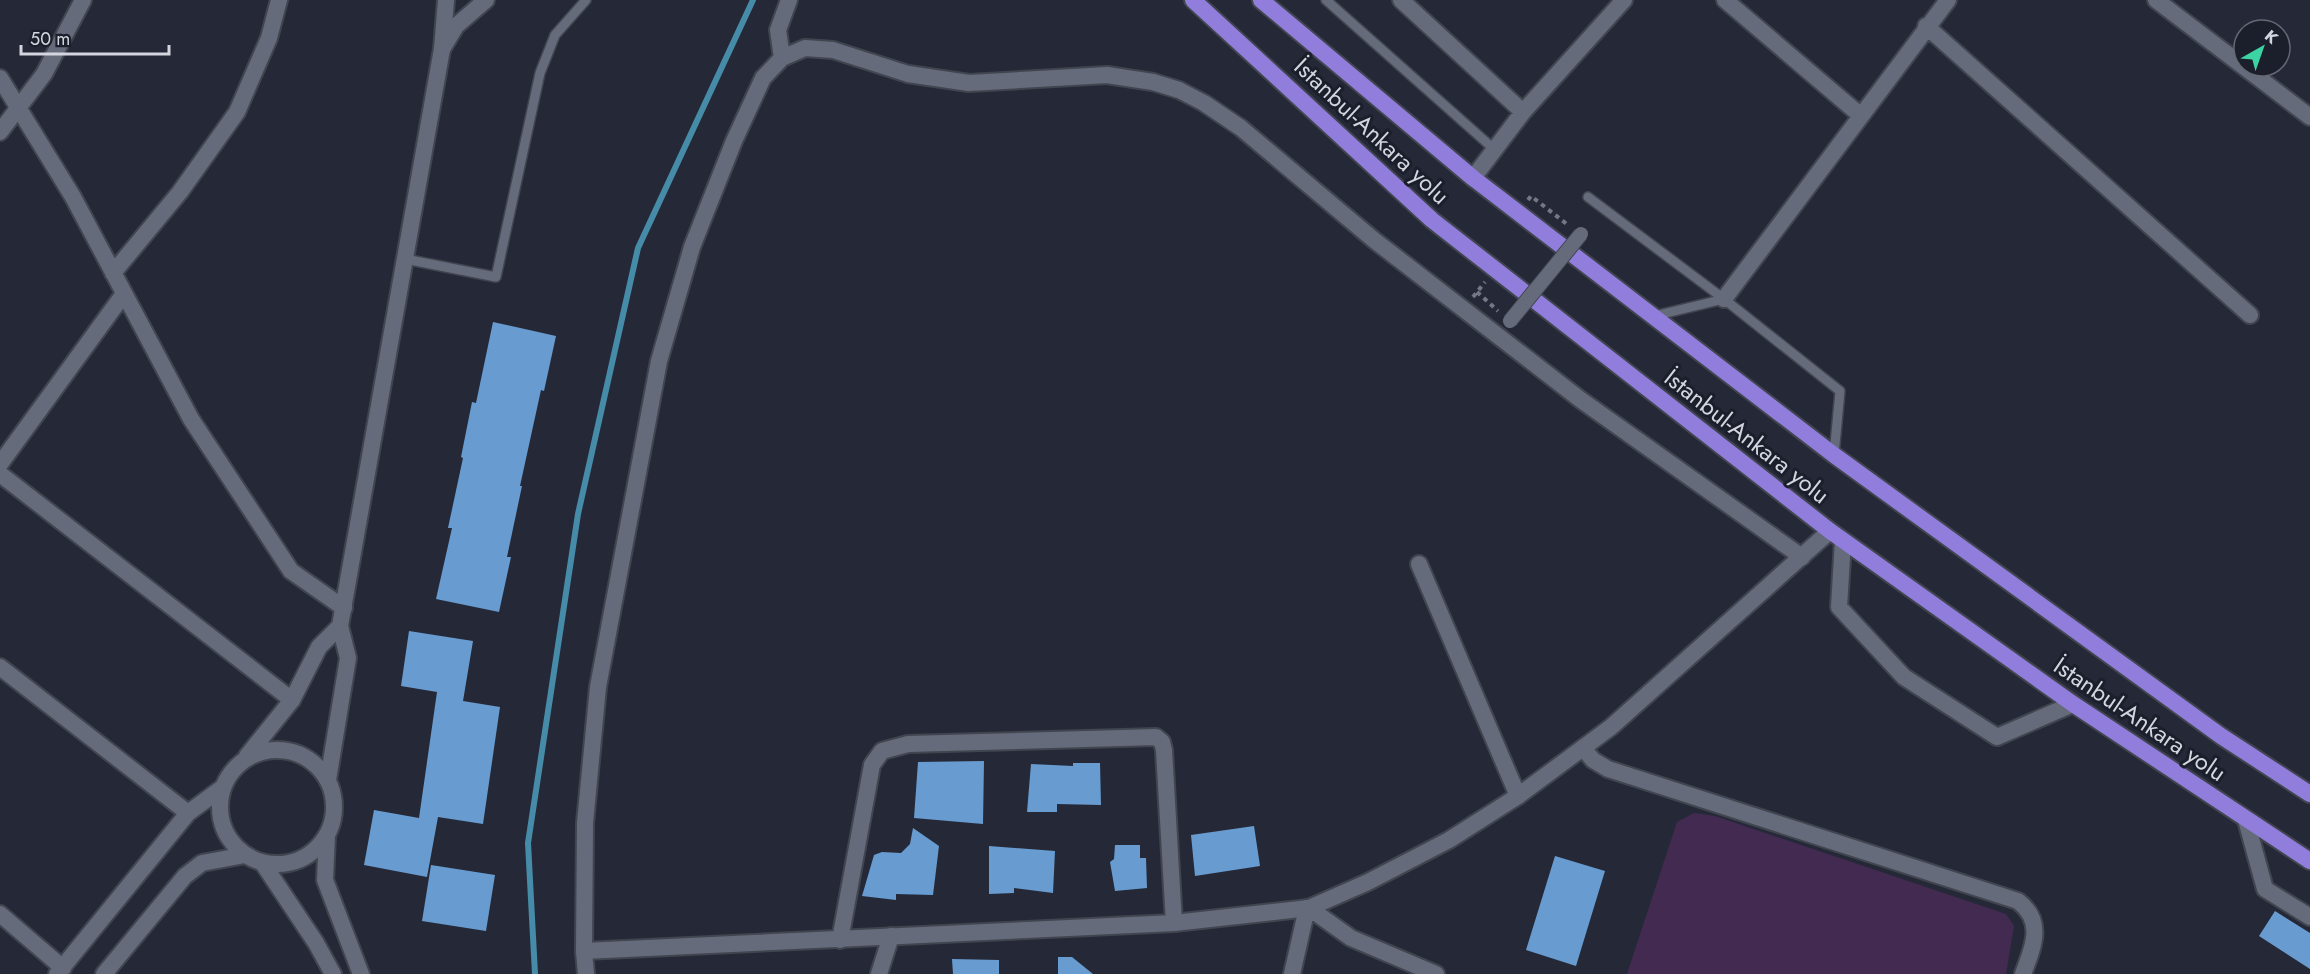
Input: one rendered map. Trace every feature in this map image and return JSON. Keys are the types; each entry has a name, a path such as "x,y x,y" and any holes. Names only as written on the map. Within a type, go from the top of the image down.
{"highway":[{"name":"İstanbul-Ankara yolu","path":"1193,0 1432,220 1836,536 2073,704 2310,861"},
{"name":"İstanbul-Ankara yolu","path":"1261,0 1473,178 1834,455 2221,736 2310,794"}],"street":[{"path":"0,132 17,106 44,74 83,0"},
{"path":"113,273 180,192 237,112 269,38 279,0"},
{"path":"328,780 348,658 340,626 442,49 446,0"},
{"path":"442,49 456,27 486,0"},
{"path":"782,58 778,30 789,0"},
{"path":"1401,0 1523,112"},
{"path":"1473,178 1523,112 1624,0"},
{"path":"1725,0 1860,115"},
{"path":"1724,299 1926,26 1948,0"},
{"path":"2156,0 2310,117"},
{"path":"1926,26 2250,315"},
{"path":"586,974 584,951 585,823 598,687 659,361 692,247 734,141 763,78 782,58 805,48 833,50 908,74 969,83 1107,75 1153,82 1179,90 1241,128 1374,240 1581,400 1802,557"},
{"path":"0,78 73,197 123,295 191,419 291,571 344,608"},
{"path":"1510,321 1581,234"},
{"path":"0,464 123,295"},
{"path":"0,474 292,700"},
{"path":"584,951 1174,922 1308,908 1368,882 1449,840 1518,796 1611,727 1802,557 1836,536 1839,607 1904,677 1997,737 2073,704"},
{"path":"1419,564 1518,796"},
{"path":"245,758 262,751 281,749 300,754 316,764 328,780 334,798 334,817 327,835 315,850 299,860 281,864 262,862 245,855 231,842 222,825 219,806 222,788 231,771 245,758 292,700 319,647 340,626"},
{"path":"0,667 188,813"},
{"path":"840,940 872,765 882,751 895,745 908,744 1156,737 1162,742 1164,750 1174,922"},
{"path":"1583,748 1593,760 1608,769 2018,901 2029,911 2036,928 2036,938 2024,974"},
{"path":"0,914 60,971 188,813 222,788"},
{"path":"2246,820 2265,890 2310,917"},
{"path":"327,835 325,880 361,974"},
{"path":"104,974 185,876 202,863 245,855"},
{"path":"262,862 316,943 333,974"},
{"path":"1292,974 1308,908"},
{"path":"1308,908 1351,938 1436,974"},
{"path":"879,974 891,936"}],"lane":[{"path":"405,259 496,277 540,73 555,35 586,0"},
{"path":"1326,0 1495,150"},
{"path":"1588,197 1724,299 1840,391 1834,455"},
{"path":"1652,316 1724,299"}],"path":[{"path":"1545,207 1581,234"},
{"path":"1463,309 1495,270"},
{"path":"1477,292 1510,321"}],"shaded area":[{"path":"1694,813 1715,816 2006,914 2014,926 2006,974 1627,974 1677,822"}],"building":[{"path":"493,322 556,336 544,391 541,390 520,486 522,486 507,557 511,557 499,612 436,599 452,528 448,528 472,402 476,403"},
{"path":"409,631 473,641 463,701 500,707 483,824 438,817 427,877 364,865 374,810 419,818 437,692 401,686"},
{"path":"984,761 983,824 914,818 918,762"},
{"path":"1073,763 1100,763 1101,805 1057,804 1057,812 1027,812 1031,764 1073,766"},
{"path":"1254,826 1260,866 1195,876 1191,835"},
{"path":"913,828 939,846 933,895 896,894 896,900 862,896 874,855 882,852 901,853 910,844"},
{"path":"1115,845 1140,845 1140,858 1146,858 1147,888 1115,891 1110,862 1114,859"},
{"path":"989,846 1055,851 1053,893 1014,888 1014,893 989,894"},
{"path":"1555,856 1605,871 1576,966 1526,950"},
{"path":"431,865 495,875 486,931 422,921"},
{"path":"2275,911 2310,933 2310,969 2259,936"},
{"path":"1058,957 1072,957 1093,974 1058,974"},
{"path":"952,959 999,960 999,974 953,974"}],"waterway":[{"path":"535,974 528,843 578,514 638,248 753,0"}]}
